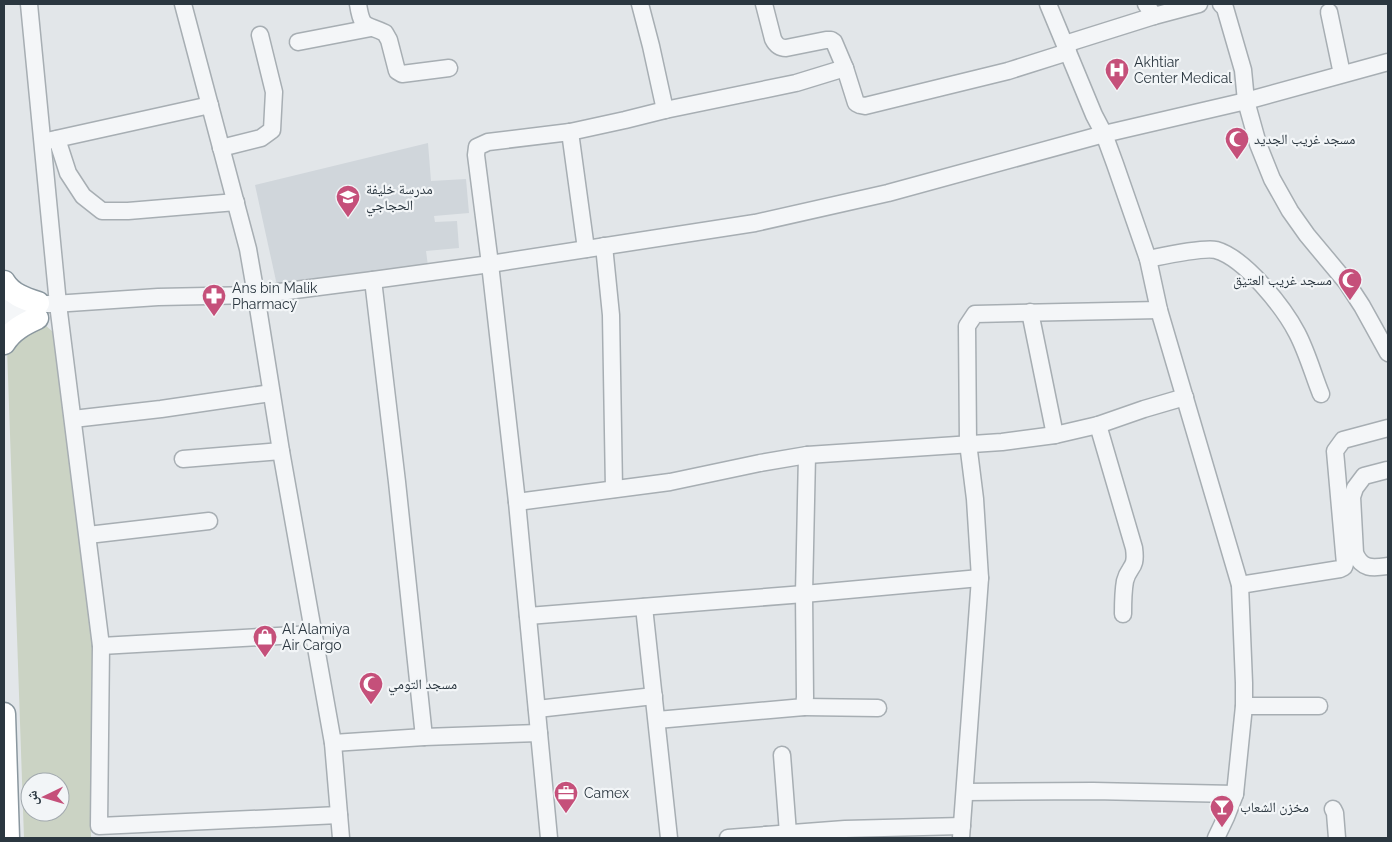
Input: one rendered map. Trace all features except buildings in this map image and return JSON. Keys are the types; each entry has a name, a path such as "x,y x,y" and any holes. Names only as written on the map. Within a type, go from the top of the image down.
{"highway":[{"path":"4,282 5,285 24,299 47,307"},
{"path":"4,343 8,336 47,307"},
{"path":"4,714 8,838"}],"street":[{"path":"29,4 50,141 47,307 73,419 101,646 99,832 339,815"},
{"path":"183,4 248,249 271,393 333,743 341,838"},
{"path":"358,4 360,17 363,22 371,28 385,33 389,40 397,71 402,74 449,68"},
{"path":"640,4 665,110"},
{"path":"764,4 776,44 780,48 826,40 834,42 845,68 856,103 865,106 1008,71 1067,48 1150,10 1199,4"},
{"path":"1048,4 1094,116 1104,134 1148,259 1159,310 1240,585 1244,706 1235,794 1216,838"},
{"path":"1221,4 1225,8 1243,70 1246,100 1258,144 1278,192 1308,235 1347,283 1388,353"},
{"path":"1329,12 1342,74"},
{"path":"298,42 371,28"},
{"path":"222,148 261,138 272,130 274,92 260,35"},
{"path":"4,304 47,307 158,298 256,295 490,264 755,223 888,193 1104,134 1246,100 1388,62"},
{"path":"549,838 517,502 476,155 477,146 488,142 570,132 796,83 845,68"},
{"path":"50,141 210,105"},
{"path":"570,132 586,248"},
{"path":"50,141 83,196 102,211 128,211 236,202"},
{"path":"604,246 611,315 614,489"},
{"path":"1148,259 1209,249 1225,254 1244,267 1260,281 1294,327 1321,394"},
{"path":"373,280 424,737"},
{"path":"4,319 47,307"},
{"path":"728,838 845,829 961,832 980,578 975,500 968,443 967,326 974,314 1159,310"},
{"path":"1030,312 1054,434"},
{"path":"73,419 161,409 271,393"},
{"path":"517,502 670,482 807,455 1002,442 1054,434 1098,425 1185,397"},
{"path":"1098,425 1136,559 1125,581 1123,614"},
{"path":"1240,585 1344,567 1335,451 1343,440 1388,428"},
{"path":"183,459 281,451"},
{"path":"804,707 806,697 804,594 807,455"},
{"path":"1388,470 1364,476 1358,482 1352,497 1354,554 1358,561 1372,568 1388,566"},
{"path":"88,535 210,521"},
{"path":"528,616 980,578"},
{"path":"644,607 669,838"},
{"path":"101,646 314,634"},
{"path":"537,709 654,696"},
{"path":"1244,706 1319,706"},
{"path":"657,720 804,707 878,708"},
{"path":"333,743 424,737 539,733"},
{"path":"782,755 788,833"},
{"path":"964,792 1102,791 1235,794"},
{"path":"1333,809 1337,838"}],"shaded area":[{"name":"مدرسة خليفة الحجاجي","path":"428,143 431,181 466,179 469,213 434,216 435,222 457,221 459,248 426,251 428,266 278,290 255,185"}],"green space":[{"path":"45,325 53,332 58,354 94,656 91,838 24,838 23,822 70,822 70,772 22,772 7,348 33,327"}],"place":[{"name":"Akhtiar Center Medical","path":"1117,91"},
{"name":"مسجد غريب الجديد","path":"1237,160"},
{"name":"مدرسة خليفة الحجاجي","path":"348,218"},
{"name":"مسجد غريب العتيق","path":"1350,301"},
{"name":"Ans bin Malik Pharmacy","path":"214,317"},
{"name":"Al Alamiya Air Cargo","path":"265,658"},
{"name":"مسجد التومي","path":"371,705"},
{"name":"Camex","path":"566,814"},
{"name":"مخزن الشعاب","path":"1222,828"}]}
